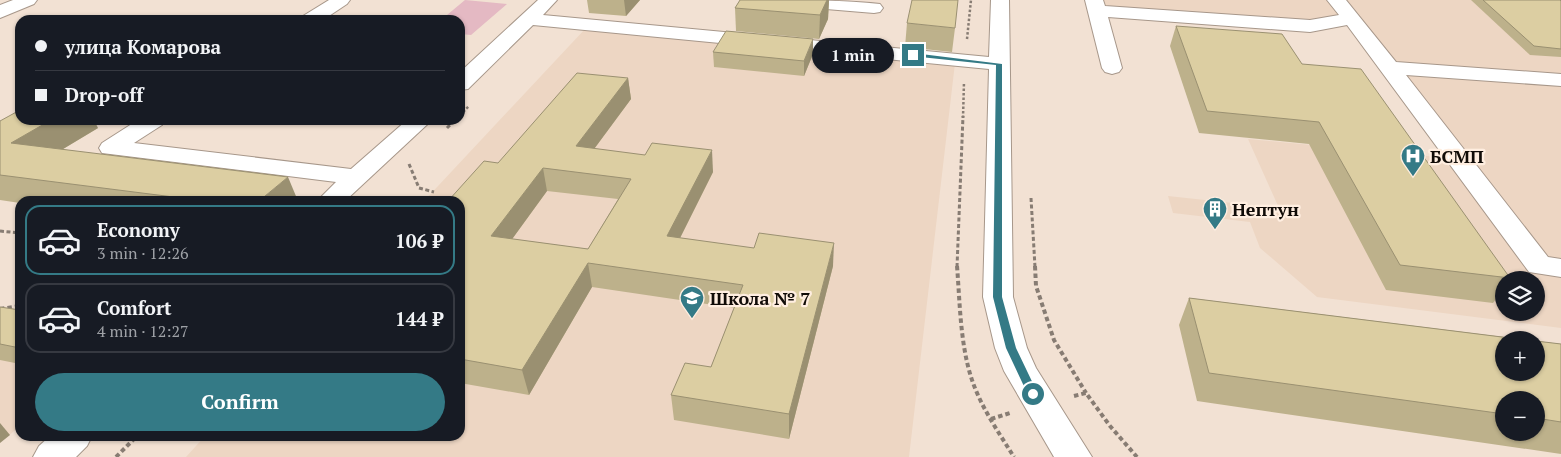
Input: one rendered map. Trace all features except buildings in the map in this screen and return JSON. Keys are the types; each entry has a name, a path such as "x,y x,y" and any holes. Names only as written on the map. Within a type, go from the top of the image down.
{"street":[{"path":"0,12 28,0"},
{"path":"318,15 341,0"},
{"path":"465,79 548,0"},
{"path":"778,0 870,23 999,64"},
{"path":"1000,0 998,297 1011,348 1021,372 1073,457"},
{"path":"1112,68 1096,6 1310,26 1346,11"},
{"path":"1244,8 1346,11"},
{"path":"1346,11 1539,265 1561,268"},
{"path":"528,20 870,23"},
{"path":"1390,68 1561,80"},
{"path":"146,125 111,148 356,178"},
{"path":"336,196 416,125"},
{"path":"52,457 69,441"}],"path":[{"path":"400,140 419,188 434,192"},
{"path":"1031,197 1036,286 1054,340 1086,393"},
{"path":"0,231 15,233"},
{"path":"0,309 15,307"},
{"path":"116,457 132,441"}],"shaded area":[{"path":"465,0 507,4 471,35 465,34 465,15 447,15"},
{"name":"БСМП","path":"1088,0 1561,0 1561,328 1506,321 1545,321 1545,271 1495,271 1495,320 1317,297 1260,248 1250,222 1173,213 1168,196 1279,208 1248,139 1448,158 1346,24 1092,13"},
{"name":"Школа № 7","path":"585,29 955,63 909,457 186,457 200,441 465,441 465,196 429,196"},
{"path":"0,314 15,316 15,430 0,443"}],"place":[{"name":"БСМП","path":"1413,177"},
{"name":"Нептун","path":"1215,230"},
{"name":"Школа № 7","path":"692,319"}],"route":[{"path":"913,55 999,64 996,280 1000,311 1011,348 1033,394"}]}
